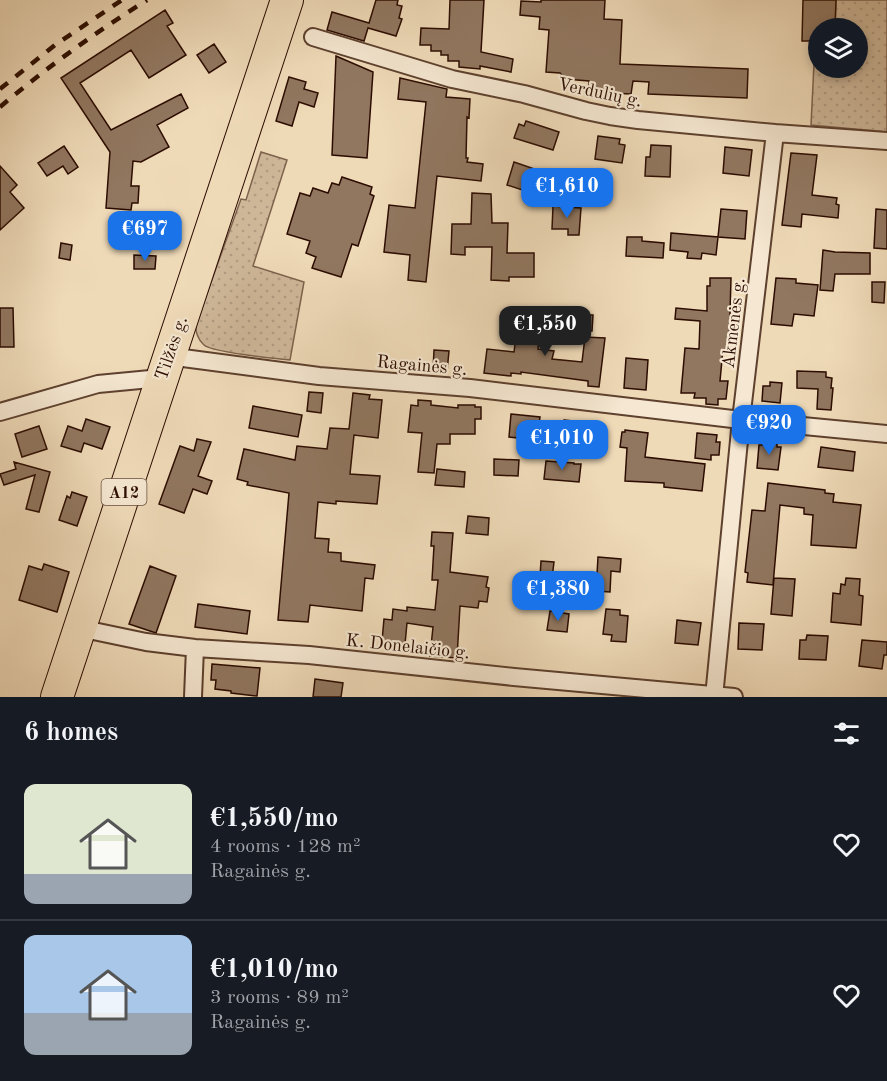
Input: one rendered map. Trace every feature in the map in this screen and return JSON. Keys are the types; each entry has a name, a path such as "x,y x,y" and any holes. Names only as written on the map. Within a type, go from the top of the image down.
{"highway":[{"name":"Tilžės g.","path":"57,697 287,0"}],"street":[{"name":"Verdulių g.","path":"313,37 452,79 524,94 586,111 638,120 887,141"},
{"name":"Akmenės g.","path":"714,696 741,420 775,133"},
{"name":"Ragainės g.","path":"0,412 164,367 470,388 741,420 887,434"},
{"name":"K. Donelaičio g.","path":"79,628 146,642 195,648 309,655 734,697"},
{"path":"193,697 195,648"}],"shaded area":[{"path":"836,0 887,0 887,132 811,125 813,78 868,78 868,18 835,18"},
{"path":"261,152 287,160 253,266 304,282 290,360 231,353 210,348 200,341 196,330 196,324 241,199 246,200"}],"building":[{"path":"376,0 398,0 397,5 402,6 399,18 402,19 396,36 368,28 364,41 327,30 332,12 369,23"},
{"path":"450,0 484,0 481,52 513,59 511,72 480,66 480,69 459,67 459,61 448,61 448,55 441,55 441,51 431,51 431,45 420,45 421,28 449,29"},
{"path":"541,0 605,0 604,19 622,20 620,64 748,69 747,98 648,94 649,82 633,81 631,94 589,92 589,81 565,79 560,73 546,72 549,30 539,29 540,17 520,15 521,1 541,2"},
{"path":"803,0 836,0 835,18 808,18 808,41 802,41"},
{"path":"165,10 173,23 167,26 186,55 149,78 131,50 80,83 111,130 181,94 188,108 157,125 169,147 141,162 133,161 131,186 139,186 138,203 132,203 131,210 106,208 110,152 61,78"},
{"path":"214,44 226,62 209,73 197,55"},
{"path":"336,56 373,72 367,158 332,155"},
{"path":"289,77 306,82 304,89 318,93 314,107 299,102 292,126 276,121"},
{"path":"400,78 447,89 446,97 470,99 466,158 468,158 467,162 483,164 481,181 437,176 426,282 408,280 410,255 384,252 389,205 415,208 426,102 398,99"},
{"path":"526,121 559,132 553,150 514,138 519,124 524,126"},
{"path":"598,136 620,139 619,144 625,145 622,163 595,159"},
{"path":"651,145 671,146 670,177 645,176 646,157 650,157"},
{"path":"64,146 78,167 68,174 63,166 47,176 38,163"},
{"path":"725,147 752,150 749,176 723,173"},
{"path":"791,153 817,155 812,195 837,198 838,218 802,214 801,227 782,225"},
{"path":"514,162 543,172 538,195 507,185"},
{"path":"0,166 17,185 10,192 24,208 0,230"},
{"path":"583,170 604,173 600,197 580,194"},
{"path":"342,177 372,187 370,194 374,196 358,246 352,244 341,277 312,268 316,257 306,253 310,241 287,234 300,193 310,196 313,188 328,193 332,183 339,185"},
{"path":"472,193 491,194 492,223 508,223 507,253 534,253 534,277 509,277 509,281 491,280 492,247 465,247 465,255 451,254 452,224 471,224"},
{"path":"553,206 581,208 579,235 568,235 568,229 552,229"},
{"path":"721,209 747,211 745,239 718,237"},
{"path":"876,209 887,210 887,249 874,248"},
{"path":"671,233 718,237 716,255 702,253 701,259 687,258 688,252 670,250"},
{"path":"627,237 642,237 642,241 664,243 663,258 626,256"},
{"path":"61,243 72,245 70,260 59,258"},
{"path":"823,250 870,253 870,274 835,274 833,291 820,290"},
{"path":"134,255 156,256 155,269 134,269"},
{"path":"710,278 731,278 729,349 723,349 720,381 728,381 726,399 718,399 718,405 706,404 706,398 694,398 695,393 681,393 685,348 699,349 700,321 675,319 676,308 707,311 707,286 710,286"},
{"path":"776,278 796,279 796,283 818,285 814,316 794,314 792,326 771,324"},
{"path":"872,282 885,282 884,303 872,302"},
{"path":"0,308 13,308 14,347 0,347"},
{"path":"519,314 539,315 538,321 541,321 538,349 554,351 552,359 582,362 585,337 605,338 599,387 588,386 588,381 521,372 521,374 511,373 511,376 484,373 487,349 514,352"},
{"path":"576,315 593,315 592,331 575,330"},
{"path":"434,350 449,351 447,372 433,371"},
{"path":"626,358 648,360 646,390 624,388"},
{"path":"797,371 826,372 826,377 832,378 831,410 817,409 818,389 797,388"},
{"path":"770,382 782,383 780,403 762,401 763,386 770,386"},
{"path":"309,392 323,393 321,413 307,411"},
{"path":"353,393 370,395 369,399 382,400 378,438 354,435 350,474 380,476 377,504 318,502 315,538 329,539 328,552 341,553 341,561 375,565 373,579 365,578 362,611 310,605 308,622 278,620 289,493 247,485 248,482 237,479 244,449 295,460 297,446 327,449 330,428 349,429"},
{"path":"418,400 431,401 431,405 458,408 458,405 481,407 481,419 475,419 475,434 450,434 450,444 437,444 434,473 418,472 422,433 408,432 411,405 418,406"},
{"path":"253,406 302,415 298,437 249,428"},
{"path":"511,414 540,417 537,440 509,437"},
{"path":"86,419 110,427 102,449 84,443 81,452 61,446 68,426 82,431"},
{"path":"564,420 591,423 589,439 577,438 577,443 561,442"},
{"path":"39,426 47,449 22,457 15,434"},
{"path":"625,430 648,433 645,457 705,464 702,491 664,487 664,483 625,481 627,448 620,447 622,432"},
{"path":"697,433 717,435 716,442 720,442 719,455 711,455 711,460 695,458"},
{"path":"197,439 211,442 198,476 212,481 207,494 193,489 184,513 159,504 180,446 194,451"},
{"path":"765,440 777,442 777,447 781,447 778,470 757,468 759,445 764,445"},
{"path":"821,447 855,452 853,471 818,467"},
{"path":"494,459 519,460 518,476 494,475"},
{"path":"546,461 581,464 579,482 544,479"},
{"path":"14,462 50,472 39,512 26,509 35,475 4,485 0,474 16,469"},
{"path":"437,469 465,472 464,487 435,485"},
{"path":"768,483 825,490 825,493 834,494 833,502 861,505 856,548 811,545 813,515 804,514 804,508 780,505 773,585 747,582 748,573 745,572 752,510 765,511"},
{"path":"72,492 87,497 77,526 59,520 67,496 70,498"},
{"path":"468,516 489,518 488,535 466,533"},
{"path":"432,532 453,533 450,572 488,577 487,602 479,601 478,608 460,606 457,658 430,656 433,627 407,623 405,644 382,641 384,619 392,620 393,609 407,611 407,607 435,610 438,580 432,580 434,546 431,546"},
{"path":"598,557 621,559 620,572 611,571 610,592 596,591"},
{"path":"541,561 554,562 552,578 540,577"},
{"path":"44,564 69,572 57,612 19,600 29,566 42,570"},
{"path":"150,566 176,576 156,633 129,624"},
{"path":"774,578 795,579 792,616 771,614"},
{"path":"846,578 860,579 859,595 863,596 861,625 831,622 833,593 840,594 841,584 845,585"},
{"path":"198,604 250,611 247,634 195,627"},
{"path":"606,609 620,610 620,615 628,616 626,642 611,641 612,635 603,634"},
{"path":"550,611 569,614 567,632 547,630"},
{"path":"677,620 701,623 698,645 675,643"},
{"path":"739,623 764,624 762,650 738,649"},
{"path":"807,635 828,636 826,660 799,659 800,640 806,640"},
{"path":"862,640 887,642 887,655 884,655 882,669 859,666"},
{"path":"212,664 260,668 257,696 215,689 216,680 211,680"},
{"path":"315,679 343,683 341,697 313,697"}],"railway":[{"path":"0,89 55,45 122,0"},
{"path":"0,107 72,51 147,0"}]}
